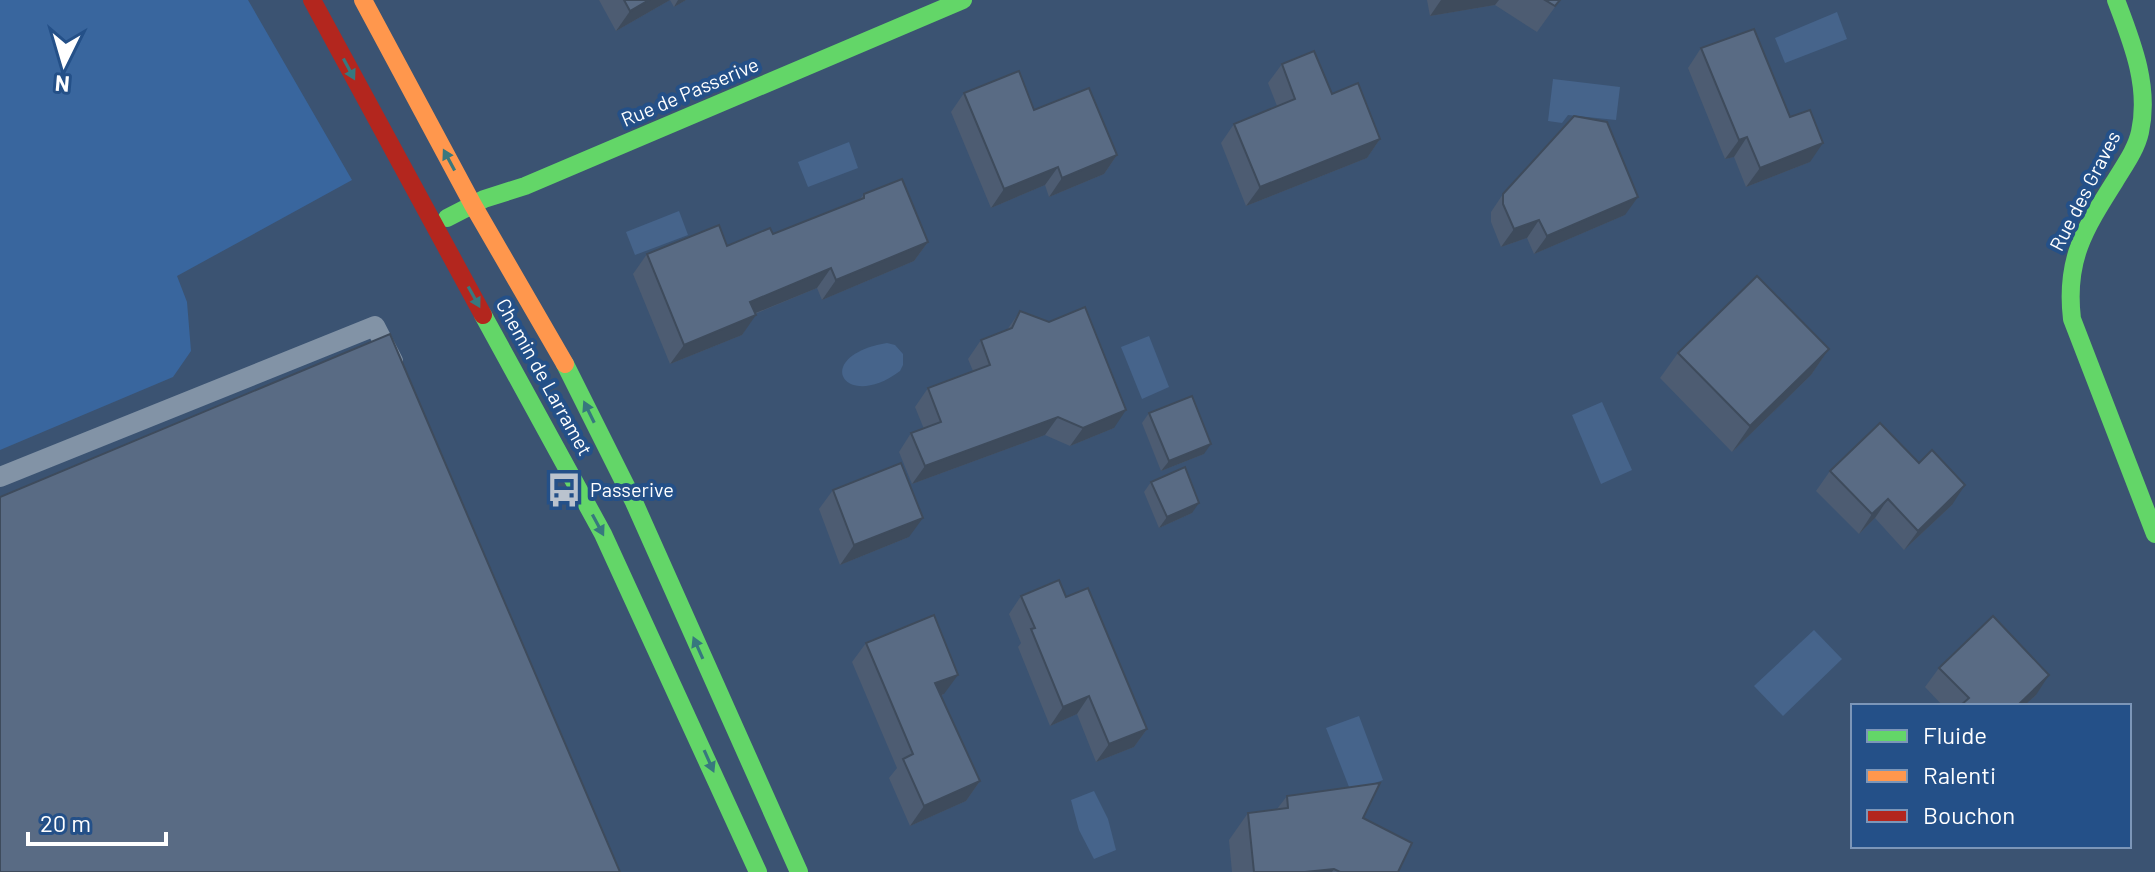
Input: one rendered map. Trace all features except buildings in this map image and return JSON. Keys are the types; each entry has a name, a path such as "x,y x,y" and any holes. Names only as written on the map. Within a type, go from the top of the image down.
{"main road":[{"name":"Chemin de Larramet","path":"312,0 603,534 758,872"},
{"name":"Chemin de Larramet","path":"363,0 473,205 560,354 634,502 799,872"},
{"name":"Rue de Passerive","path":"434,225 473,205 525,186 963,0"},
{"name":"Rue des Graves","path":"2116,0 2139,66 2143,105 2140,132 2133,150 2077,246 2068,276 2068,296 2072,319 2155,534"}],"lane":[{"path":"0,477 375,326 402,378"}],"shaded area":[{"path":"0,0 248,0 352,180 177,276 187,302 191,351 173,377 0,450"},
{"path":"1837,12 1847,39 1785,63 1775,38"},
{"path":"1553,79 1620,87 1616,120 1568,115 1562,123 1548,121"},
{"path":"849,142 858,168 808,187 798,162"},
{"path":"679,211 688,235 635,255 626,232"},
{"path":"1149,336 1169,387 1142,399 1121,347"},
{"path":"887,343 895,345 903,354 900,371 880,382 864,386 851,384 844,378 843,369 849,359 863,350"},
{"path":"1602,402 1632,470 1601,484 1572,415"},
{"path":"1814,630 1842,659 1783,716 1754,686"},
{"path":"1359,716 1383,780 1351,792 1326,728"},
{"path":"1094,791 1108,819 1116,850 1094,859 1079,830 1071,800"}],"traffic: fast":[{"path":"447,218 484,199 525,186 963,0"},
{"path":"2116,0 2138,64 2143,98 2140,132 2133,151 2079,246 2071,279 2072,319 2155,534"},
{"path":"483,315 603,534 758,872"},
{"path":"565,364 634,502 799,872"}],"traffic: slow":[{"path":"363,0 473,205 565,364"}],"traffic: jam":[{"path":"312,0 483,315"}],"place":[{"name":"Passerive","path":"564,490"}]}
